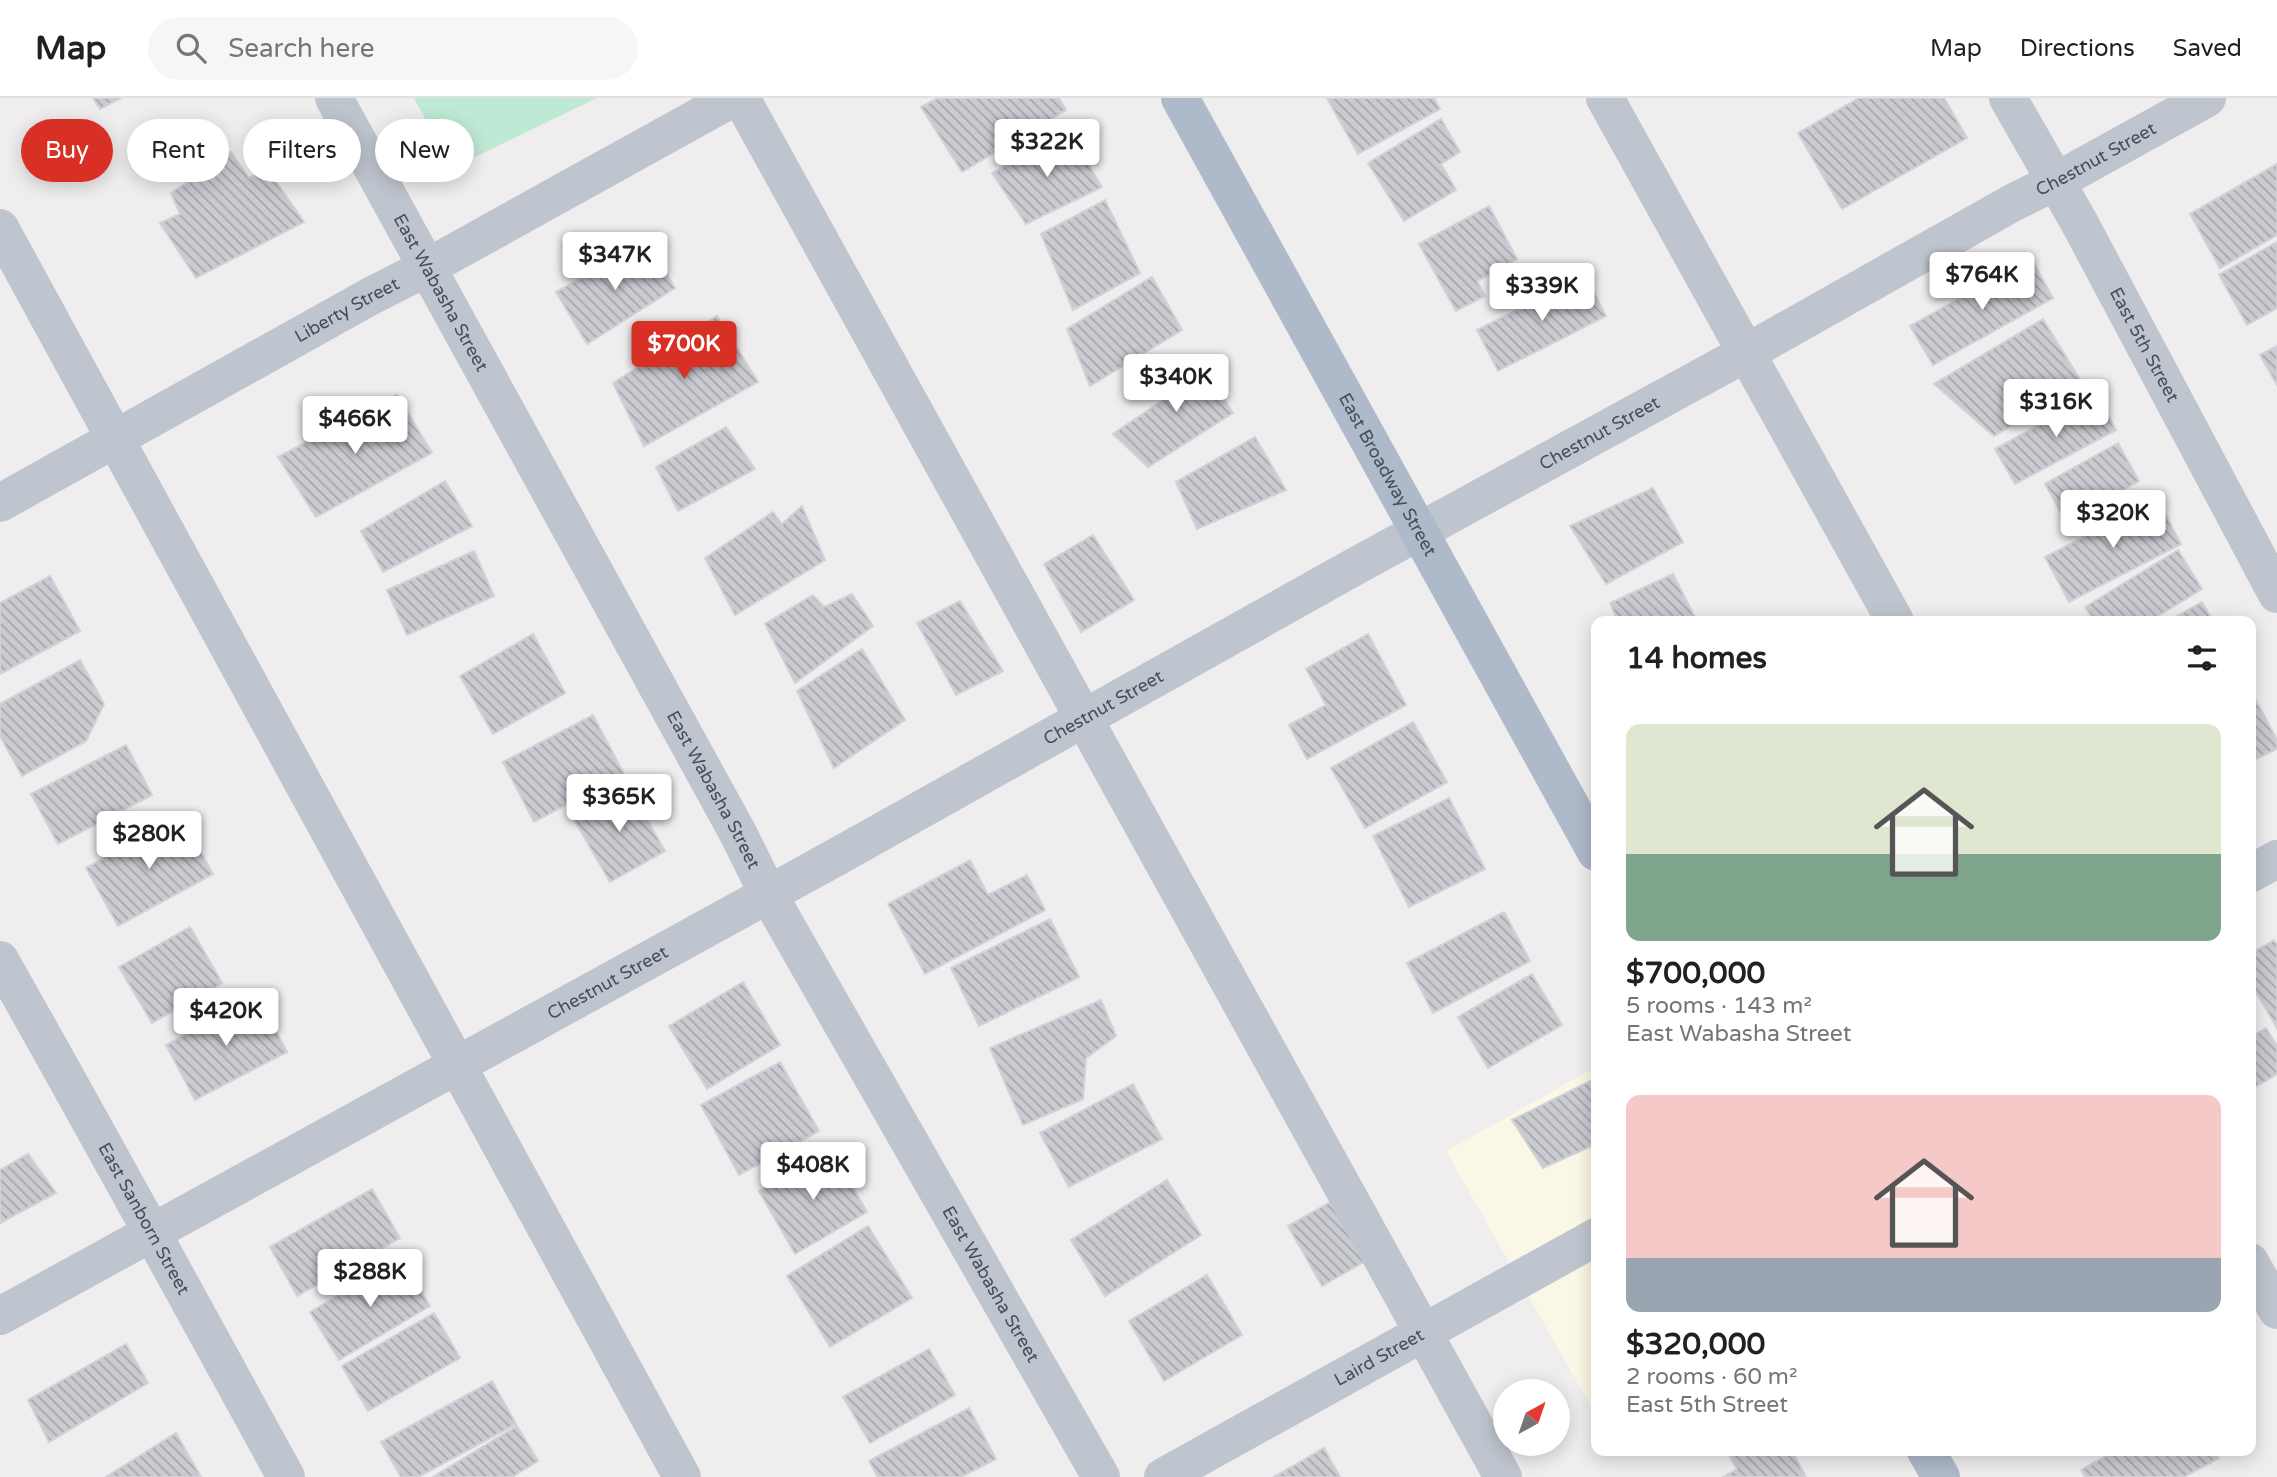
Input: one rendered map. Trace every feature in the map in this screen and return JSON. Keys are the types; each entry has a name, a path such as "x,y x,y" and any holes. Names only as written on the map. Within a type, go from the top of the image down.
{"main road":[{"name":"East Broadway Street","path":"1180,98 1591,843"},
{"path":"1929,1456 1941,1477"}],"street":[{"name":"East Wabasha Street","path":"334,98 739,835 768,894 1101,1477"},
{"name":"Liberty Street","path":"0,503 733,98"},
{"path":"741,98 1503,1477"},
{"path":"1605,98 1892,616"},
{"name":"East 5th Street","path":"2008,98 2277,594"},
{"name":"Chestnut Street","path":"0,1316 1746,353 2014,201 2055,182 2207,98"},
{"path":"0,228 682,1477"},
{"path":"2256,871 2277,859"},
{"name":"East Sanborn Street","path":"0,960 121,1174 286,1477"},
{"name":"Laird Street","path":"1163,1477 1591,1240"},
{"path":"2256,1273 2277,1310"}],"shaded area":[{"path":"1591,1070 1591,1407 1446,1151"}],"green space":[{"path":"414,98 597,98 474,157 474,119 425,119"}],"building":[{"path":"93,98 121,98 100,109"},
{"path":"938,98 1059,98 1066,110 962,172 921,107"},
{"path":"1327,98 1434,98 1440,109 1358,154"},
{"path":"1859,98 1944,98 1967,138 1842,209 1798,133"},
{"path":"1441,119 1460,152 1441,164 1456,190 1404,221 1368,163"},
{"path":"1069,133 1102,187 1026,224 992,173"},
{"path":"231,152 243,169 243,182 276,182 304,222 196,278 160,223 180,214 171,193 187,182 229,182"},
{"path":"2277,164 2277,235 2220,268 2190,214"},
{"path":"1105,200 1140,273 1073,310 1041,234"},
{"path":"1489,206 1517,259 1477,281 1485,296 1456,311 1419,244"},
{"path":"647,242 675,288 587,344 556,292"},
{"path":"2277,242 2277,308 2247,325 2219,275"},
{"path":"2031,258 2053,298 1933,365 1910,326"},
{"path":"1585,275 1606,316 1498,371 1477,330"},
{"path":"1152,277 1182,330 1090,386 1067,329"},
{"path":"717,316 758,382 644,446 613,383"},
{"path":"2043,319 2082,383 1994,436 1934,384"},
{"path":"2277,346 2277,385 2260,355"},
{"path":"1197,357 1233,413 1148,467 1113,434 1166,398 1155,377"},
{"path":"2097,394 2116,430 2015,484 1995,449"},
{"path":"397,395 432,453 316,517 278,457"},
{"path":"726,427 755,469 678,511 656,467"},
{"path":"1255,437 1286,490 1197,529 1176,482"},
{"path":"2118,443 2139,481 2066,522 2045,484"},
{"path":"445,481 472,526 383,572 361,531"},
{"path":"1653,488 1683,542 1606,584 1570,526"},
{"path":"2157,499 2181,544 2069,602 2045,557"},
{"path":"802,506 825,560 735,615 705,558 773,512 782,524"},
{"path":"1093,535 1134,600 1081,632 1044,564"},
{"path":"2178,550 2202,589 2158,616 2091,616 2085,607"},
{"path":"474,551 494,596 407,635 387,590"},
{"path":"1673,574 1694,616 1616,616 1610,603"},
{"path":"50,576 80,631 0,674 0,603"},
{"path":"852,594 873,626 795,683 765,624 813,595 824,607"},
{"path":"960,601 1003,671 956,695 917,623"},
{"path":"2202,602 2210,616 2177,616"},
{"path":"533,634 565,693 493,734 460,676"},
{"path":"1368,634 1406,705 1307,759 1289,725 1326,705 1306,669"},
{"path":"862,649 905,720 834,768 797,691"},
{"path":"80,660 104,704 86,741 22,776 0,736 0,704"},
{"path":"2256,700 2277,740 2277,749 2256,759"},
{"path":"593,715 624,774 534,822 503,762"},
{"path":"1413,722 1447,782 1365,828 1331,768"},
{"path":"126,745 152,795 58,844 31,794"},
{"path":"629,787 665,851 610,882 573,818"},
{"path":"1449,798 1485,869 1409,907 1373,836"},
{"path":"181,816 213,874 118,926 86,868"},
{"path":"970,860 988,895 1027,875 1045,910 925,974 888,904"},
{"path":"1504,912 1530,961 1433,1013 1407,963"},
{"path":"1050,919 1079,977 979,1026 951,968"},
{"path":"190,927 222,983 152,1023 119,967"},
{"path":"2274,940 2277,945 2277,1028 2256,992 2256,950"},
{"path":"1532,974 1562,1025 1488,1068 1458,1017"},
{"path":"743,982 780,1045 707,1089 669,1026"},
{"path":"258,997 287,1052 195,1100 166,1045"},
{"path":"1101,1000 1116,1036 1086,1058 1083,1099 1023,1125 990,1048"},
{"path":"2266,1028 2277,1046 2277,1074 2256,1086 2256,1034"},
{"path":"780,1062 819,1131 739,1175 701,1105"},
{"path":"1591,1080 1591,1146 1543,1168 1512,1120"},
{"path":"1133,1084 1162,1139 1069,1187 1040,1133"},
{"path":"831,1150 867,1212 795,1254 759,1191"},
{"path":"28,1154 56,1193 0,1223 0,1170"},
{"path":"1167,1180 1201,1235 1105,1296 1071,1240"},
{"path":"372,1189 400,1238 297,1296 270,1247"},
{"path":"1341,1196 1376,1255 1322,1286 1288,1226"},
{"path":"868,1226 912,1298 830,1347 787,1276"},
{"path":"401,1258 430,1306 339,1360 310,1312"},
{"path":"1207,1275 1242,1335 1164,1381 1129,1321"},
{"path":"434,1313 460,1358 368,1411 342,1366"},
{"path":"126,1344 148,1383 49,1442 28,1400"},
{"path":"929,1349 955,1395 870,1443 843,1397"},
{"path":"492,1381 516,1424 418,1477 401,1477 381,1442"},
{"path":"969,1408 996,1459 961,1477 878,1477 869,1461"},
{"path":"517,1426 538,1461 512,1477 433,1477"},
{"path":"176,1433 201,1477 106,1477"},
{"path":"1324,1448 1340,1477 1274,1477"},
{"path":"1730,1456 1795,1456 1806,1477 1723,1477 1737,1469"},
{"path":"2106,1456 2219,1458 2184,1477 2085,1477 2081,1470"}]}
